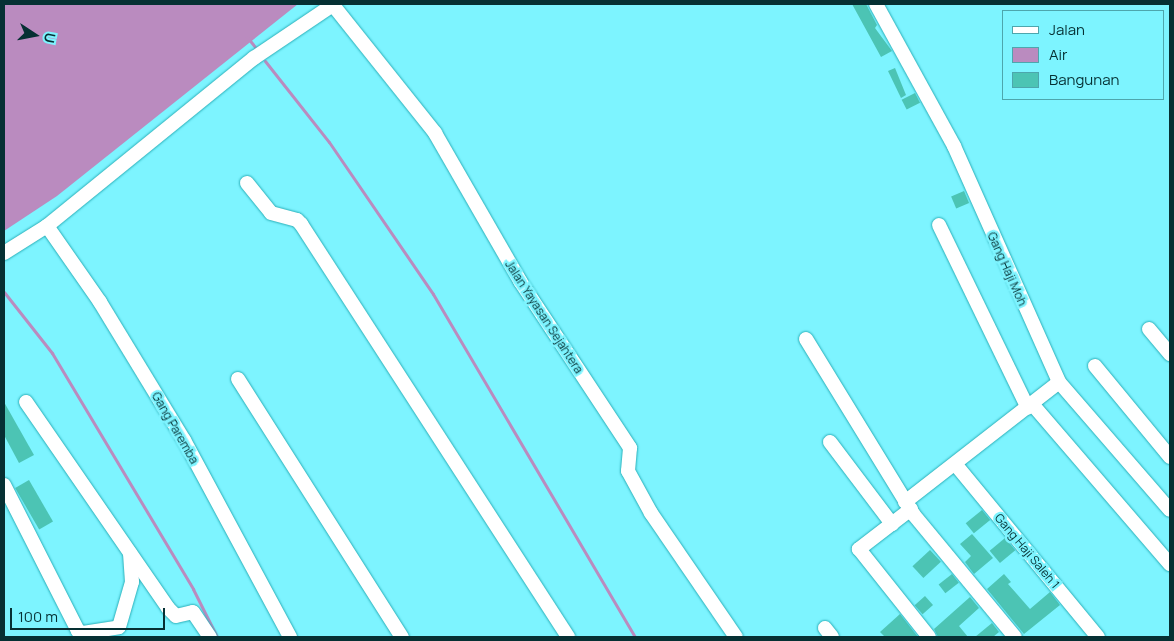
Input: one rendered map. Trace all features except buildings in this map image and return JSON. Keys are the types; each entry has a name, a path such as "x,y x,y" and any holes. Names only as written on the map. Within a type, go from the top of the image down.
{"street":[{"path":"4,252 47,226 254,58 334,4"},
{"name":"Jalan Yayasan Sejahtera","path":"334,4 439,140 520,281 626,442 631,454 629,474 651,513 736,637"},
{"name":"Gang Haji Moh","path":"876,4 954,146 1059,382 1170,510"},
{"path":"247,183 271,213 295,219 301,224 568,637"},
{"path":"939,225 1031,406 1170,564"},
{"name":"Gang Paremba","path":"47,226 100,302 184,440 290,637"},
{"path":"1150,329 1170,354"},
{"path":"806,339 908,505 1015,637"},
{"path":"1095,366 1170,457"},
{"path":"238,379 402,637"},
{"path":"929,637 859,550 892,524 908,505 956,464 1059,382"},
{"path":"26,402 172,613 180,616 193,612 210,637"},
{"path":"830,442 892,524"},
{"name":"Gang Haji Saleh 1","path":"956,464 1098,637"},
{"path":"4,485 78,631 83,633 119,627 132,582 129,551"}],"water":[{"path":"4,4 298,4 57,196 4,231"}],"waterway":[{"path":"247,37 255,47"},
{"path":"265,61 329,142 433,294 635,637"},
{"path":"4,292 52,353 193,589 217,637"}]}
